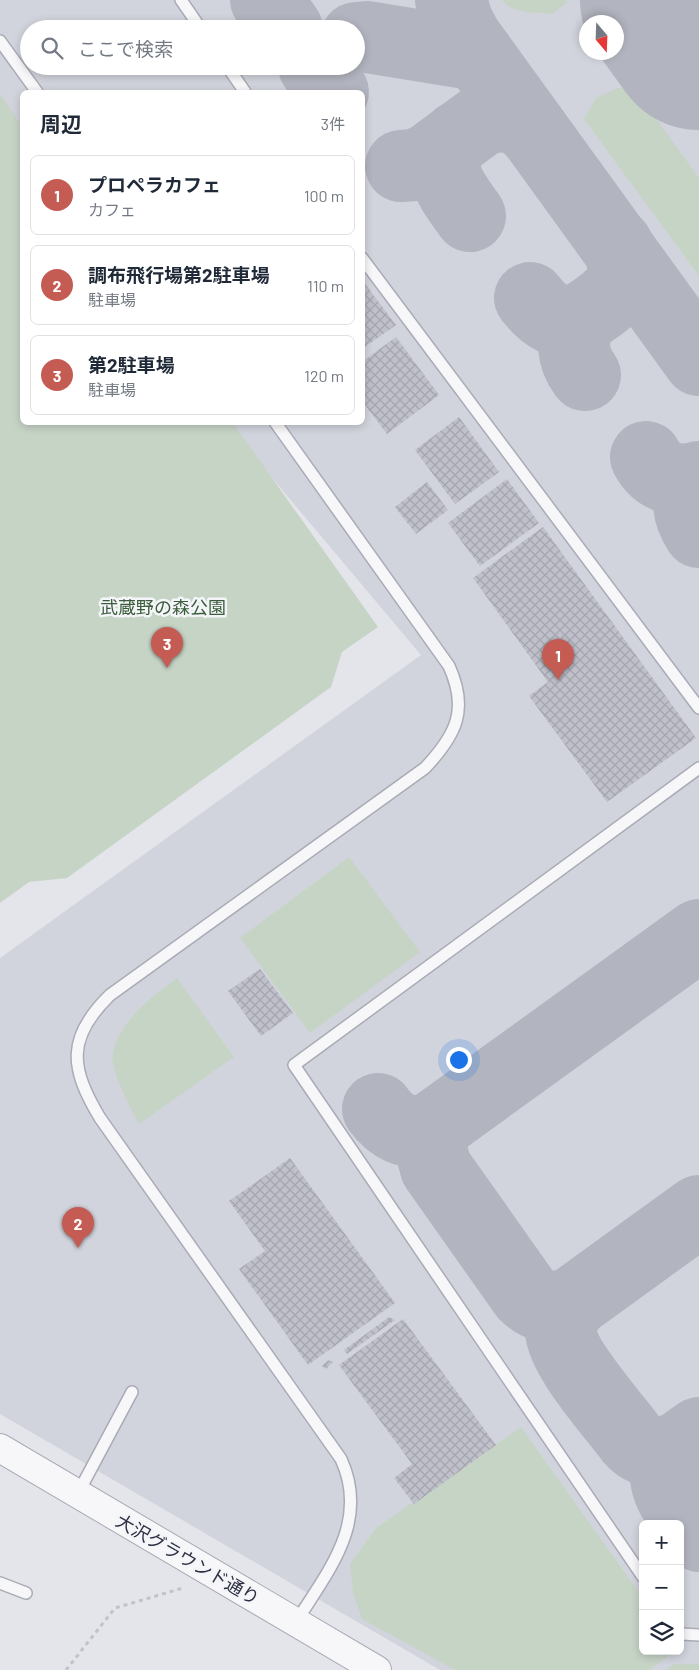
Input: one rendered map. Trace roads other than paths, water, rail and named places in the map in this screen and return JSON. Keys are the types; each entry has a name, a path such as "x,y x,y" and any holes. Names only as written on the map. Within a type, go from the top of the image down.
{"street":[{"name":"大沢グラウンド通り","path":"0,1448 377,1670"}],"lane":[{"path":"181,0 195,20"},
{"path":"0,41 20,69"},
{"path":"25,75 36,90"},
{"path":"233,75 244,90"},
{"path":"365,262 699,708"},
{"path":"276,425 449,666 459,697 457,719 446,744 425,768 110,995 96,1009 85,1026 76,1054 79,1077 100,1118 341,1459 347,1472 352,1506 346,1538 296,1623"},
{"path":"639,1571 294,1065 699,768"},
{"path":"77,1495 132,1392"},
{"path":"0,1582 26,1594"},
{"path":"684,1634 699,1634"}],"place":[{"name":"第2駐車場","path":"167,668"},
{"name":"プロペラカフェ","path":"558,680"},
{"name":"調布飛行場第2駐車場","path":"78,1248"}],"park label":[{"name":"武蔵野の森公園","path":"163,607"}]}
